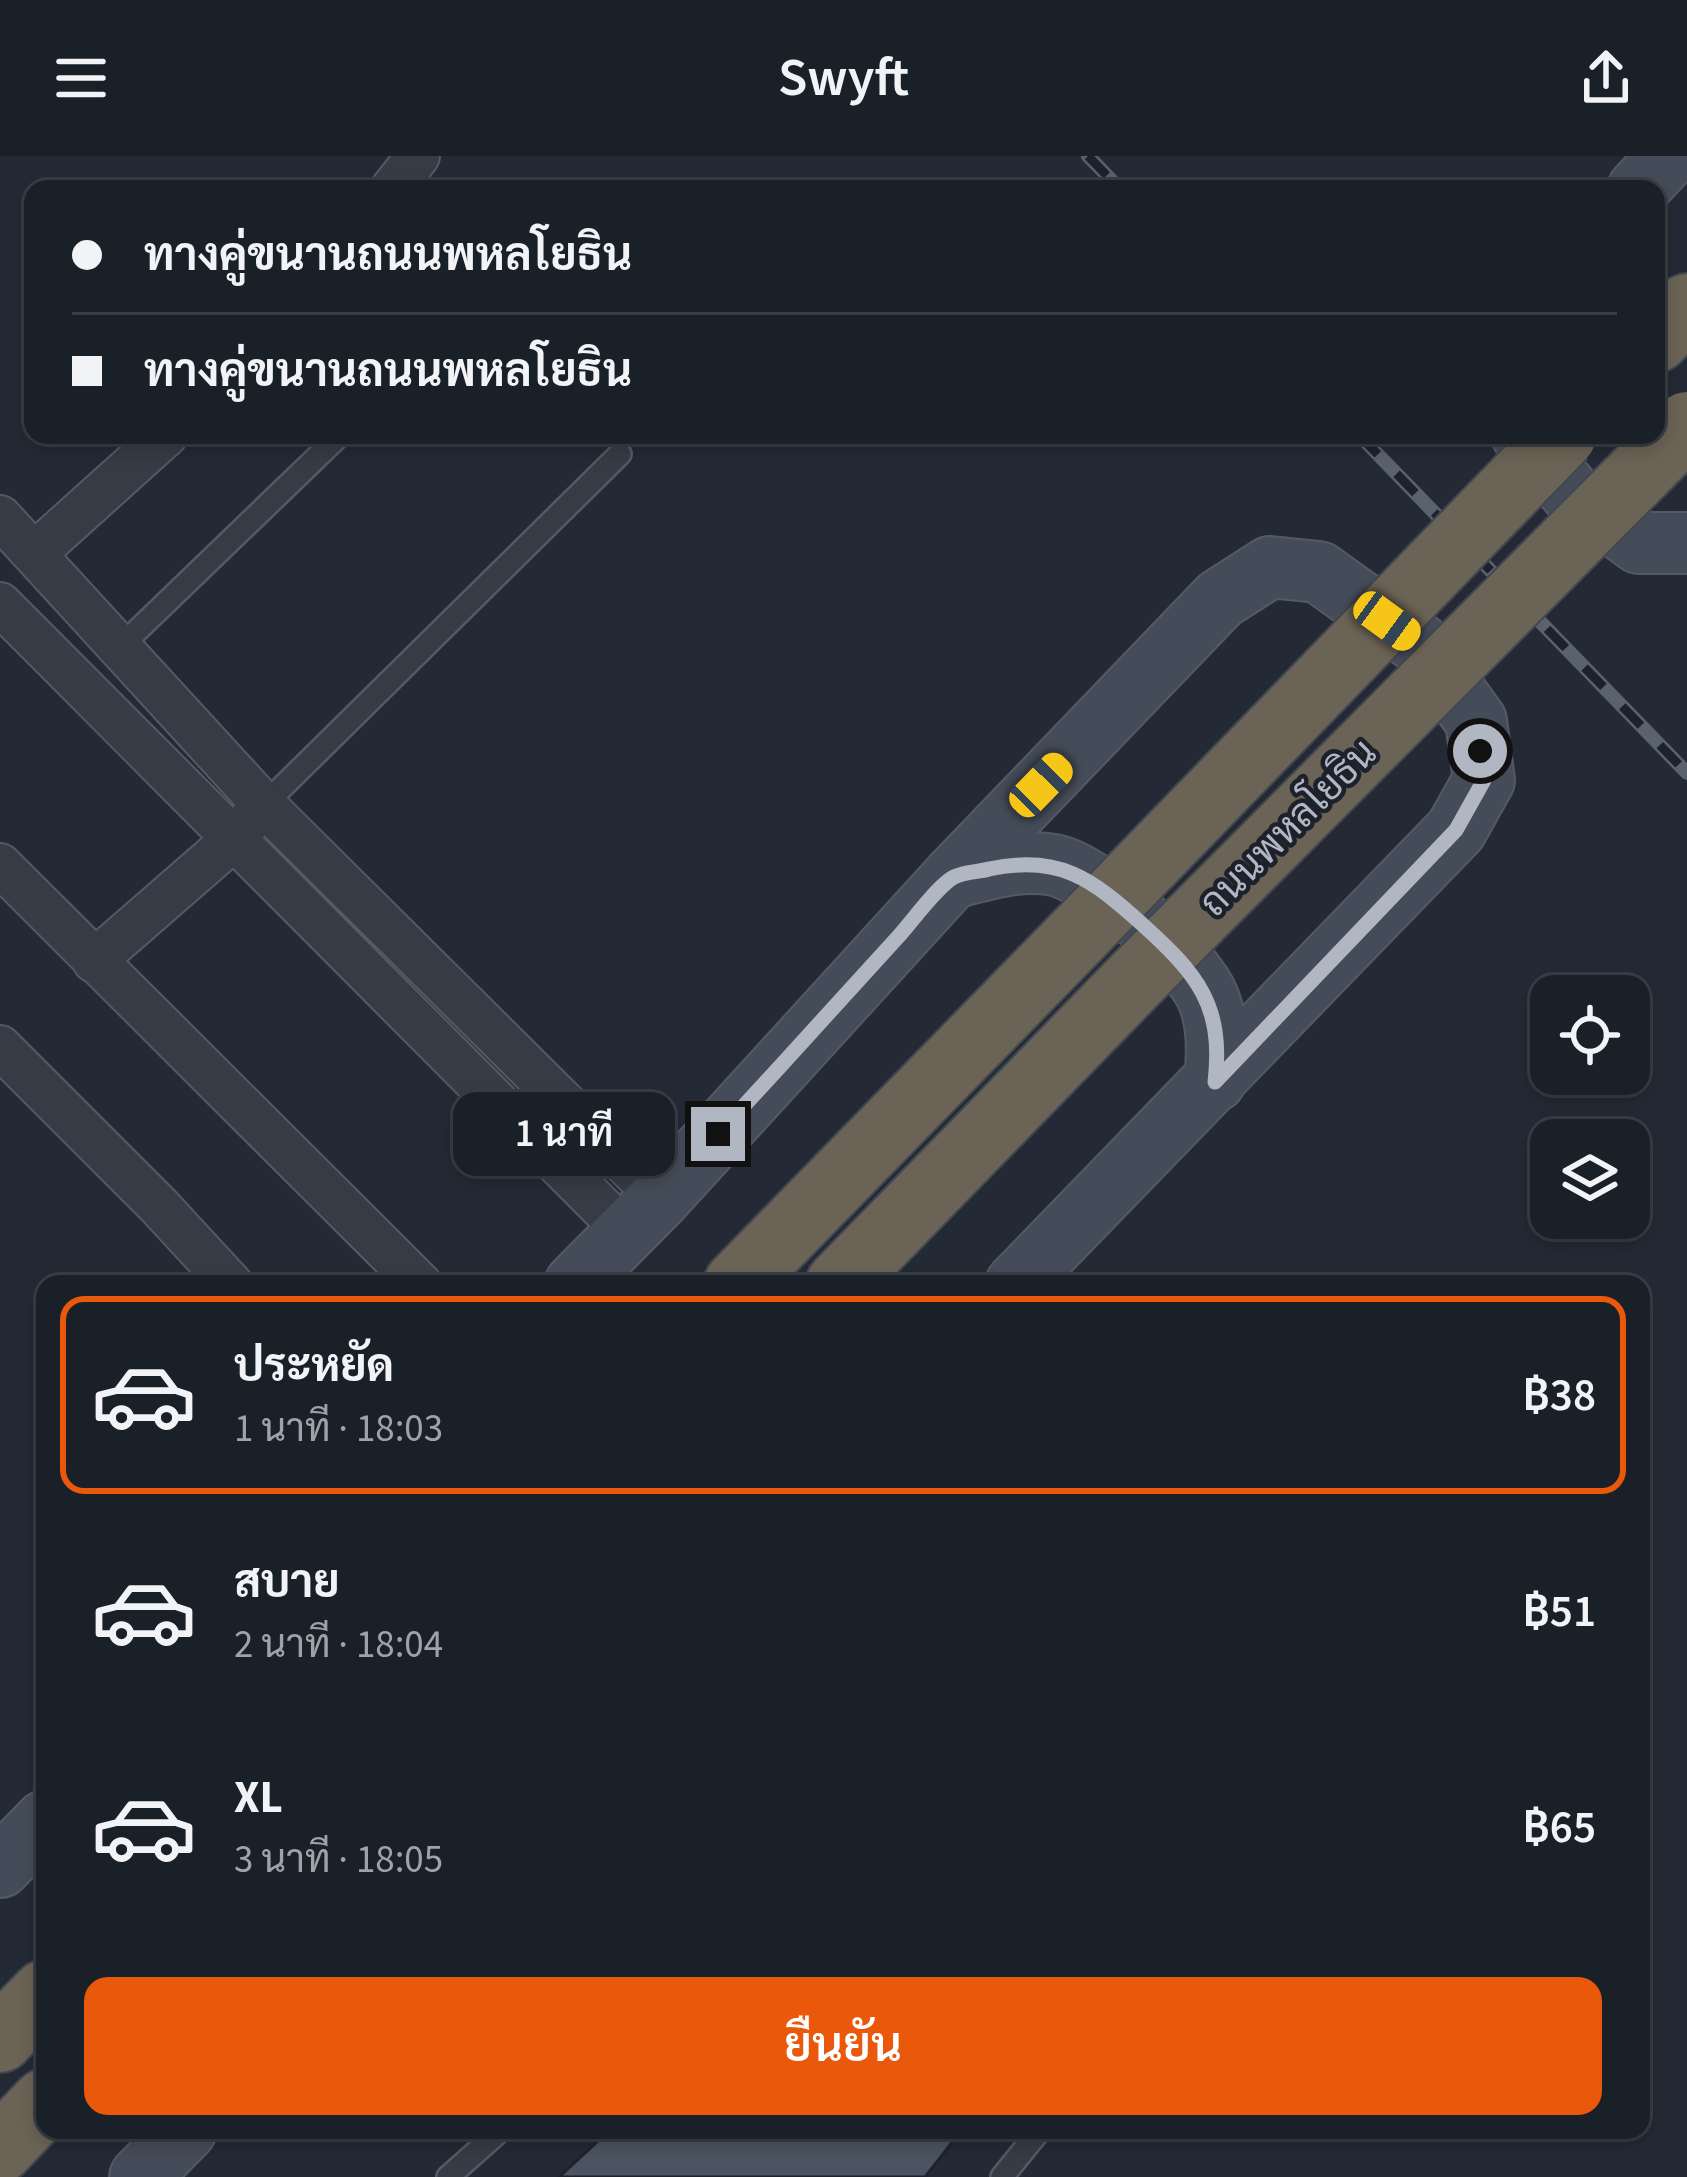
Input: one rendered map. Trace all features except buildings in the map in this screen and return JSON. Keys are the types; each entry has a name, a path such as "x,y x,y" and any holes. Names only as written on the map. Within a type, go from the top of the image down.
{"highway":[{"path":"1665,330 1687,307"},
{"name":"ถนนพหลโยธิน","path":"848,1275 1687,425"},
{"name":"ถนนพหลโยธิน","path":"746,1275 1554,444"},
{"path":"0,2039 36,2002"},
{"path":"0,2149 36,2111"}],"main road":[{"path":"1646,180 1669,156"},
{"path":"1530,444 1571,493 1639,543 1687,543"},
{"path":"584,1275 952,878 1220,599 1270,567 1319,572 1421,645 1476,721 1484,780 1456,830 1025,1275"},
{"path":"952,878 1024,862 1080,874 1141,923 1193,974 1208,998 1214,1024 1215,1082"},
{"path":"0,1868 36,1830"},
{"path":"140,2177 176,2139"}],"street":[{"path":"399,180 418,156"},
{"path":"34,554 156,444"},
{"path":"0,517 643,1215"},
{"path":"0,604 234,838 643,1215"},
{"path":"94,961 234,838 264,805"},
{"path":"0,865 411,1275"},
{"path":"0,1047 223,1275"}],"lane":[{"path":"119,648 331,444"},
{"path":"264,805 620,454"},
{"path":"448,2177 491,2139"},
{"path":"1002,2177 1033,2139"}],"railway":[{"path":"1088,156 1111,180"},
{"path":"1368,444 1687,773"}],"route":[{"path":"718,1134 952,878 1024,862 1080,874 1141,923 1193,974 1208,998 1214,1024 1215,1082 1456,830 1484,780 1480,751"}]}
